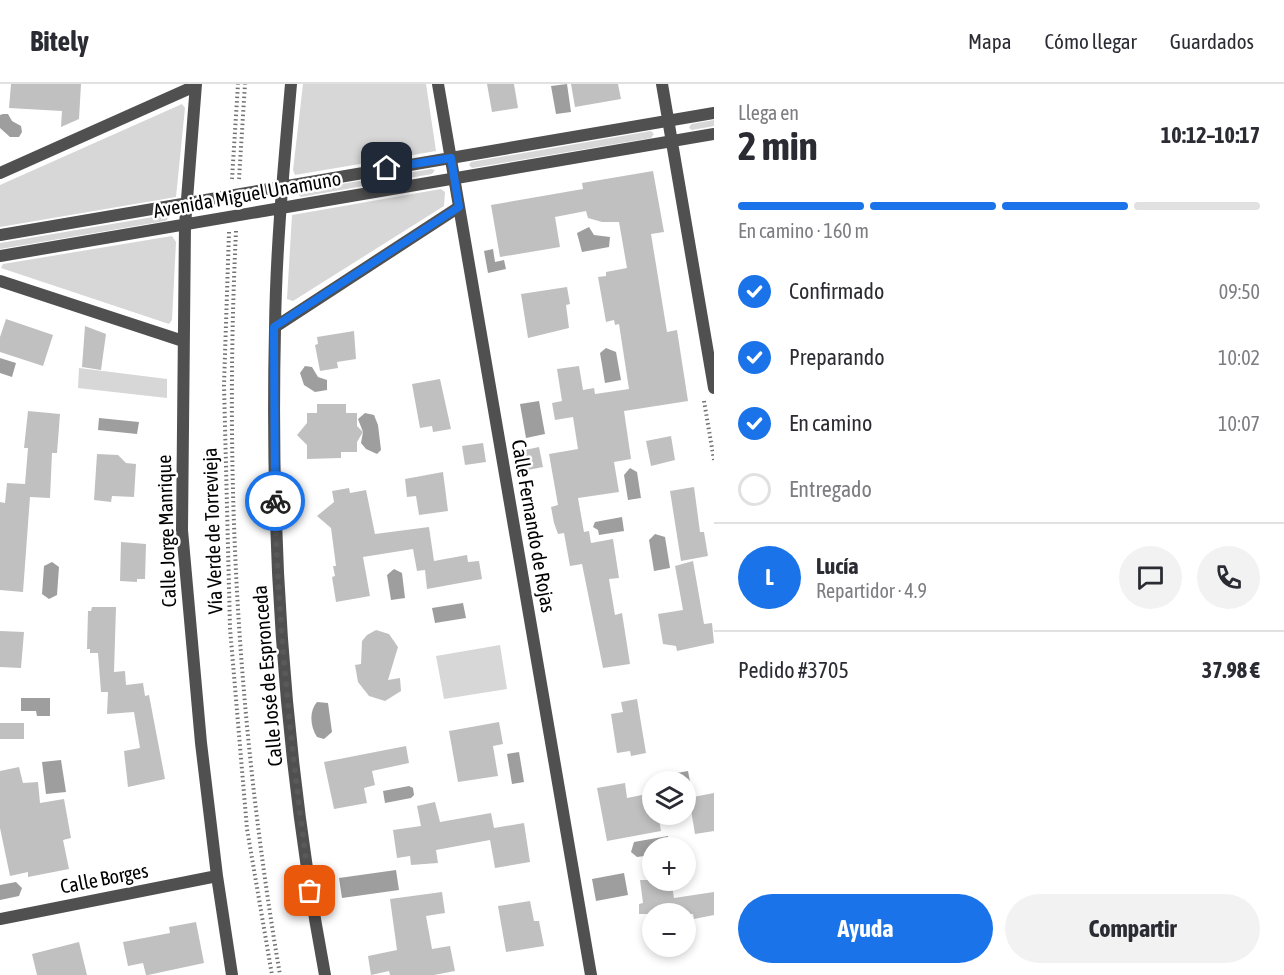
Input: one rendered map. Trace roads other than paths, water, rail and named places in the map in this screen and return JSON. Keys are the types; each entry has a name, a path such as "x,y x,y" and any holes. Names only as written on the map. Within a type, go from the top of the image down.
{"street":[{"name":"Calle José de Espronceda","path":"291,84 280,208 274,327 276,525 281,618 295,779 325,975"},
{"name":"Calle Fernando de Rojas","path":"438,84 591,975"},
{"path":"662,84 708,389"},
{"path":"0,173 196,85"},
{"name":"Calle Jorge Manrique","path":"196,85 185,225 182,530 188,610 217,876 232,975"},
{"name":"Avenida Miguel Unamuno","path":"0,236 714,113"},
{"name":"Avenida Miguel Unamuno","path":"0,256 714,134"},
{"path":"274,327 459,207"},
{"path":"0,281 183,341"},
{"name":"Calle Borges","path":"0,919 217,876"}]}
